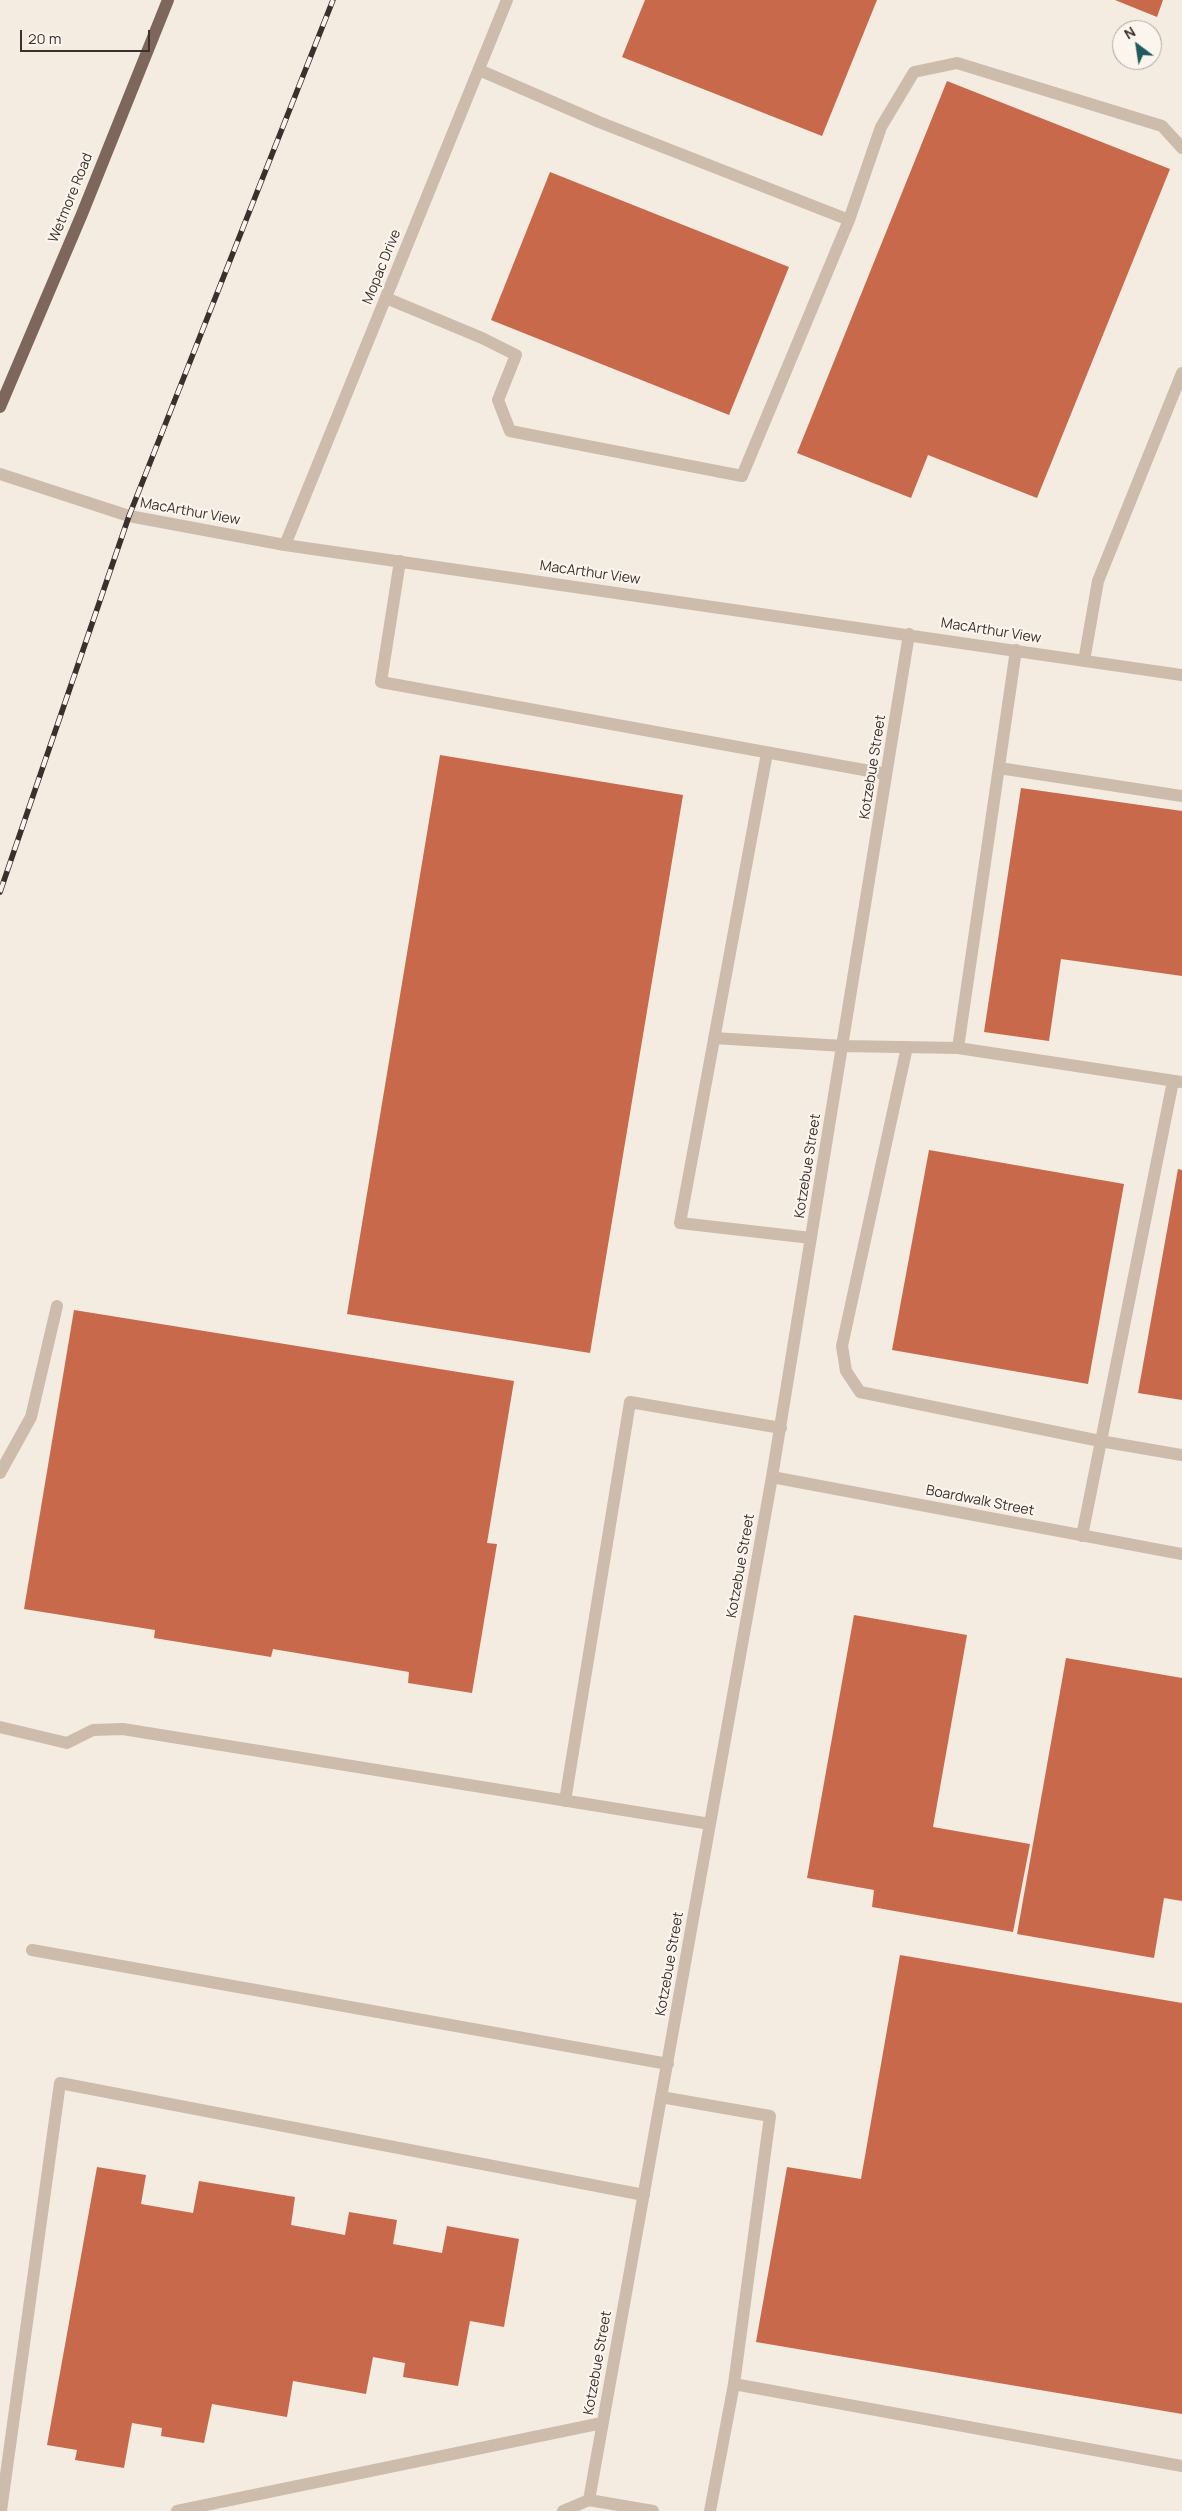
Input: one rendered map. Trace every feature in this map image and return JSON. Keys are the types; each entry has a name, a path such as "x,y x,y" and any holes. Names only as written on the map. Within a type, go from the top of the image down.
{"main road":[{"name":"Wetmore Road","path":"0,407 82,214 168,0"}],"street":[{"name":"Mopac Drive","path":"285,545 507,0"},
{"path":"386,298 482,338 516,355 498,400 510,431 742,476 849,220 881,127 914,72 958,63 1162,126 1182,148"},
{"path":"479,70 599,122 849,220"},
{"path":"1084,661 1098,581 1182,373"},
{"name":"MacArthur View","path":"0,474 129,516 285,545 1182,675"},
{"path":"400,561 381,682 886,774"},
{"name":"Kotzebue Street","path":"588,2500 781,1428 909,634"},
{"path":"958,1048 1016,650"},
{"path":"766,753 680,1223 811,1238"},
{"path":"999,768 1182,796"},
{"path":"714,1038 842,1046 958,1048 1178,1082 1100,1441 1082,1536"},
{"path":"907,1047 842,1346 846,1371 860,1392 1100,1441 1182,1455"},
{"path":"0,1473 31,1417 57,1306"},
{"path":"565,1801 630,1402 781,1428"},
{"name":"Boardwalk Street","path":"772,1477 1182,1554"},
{"path":"0,1727 67,1743 94,1730 123,1729 710,1824"},
{"path":"32,1950 668,2064"},
{"path":"1,2511 60,2083 644,2195"},
{"path":"661,2097 770,2116 734,2384 710,2511"},
{"path":"734,2384 1182,2466"},
{"path":"177,2511 602,2423"},
{"path":"563,2511 588,2500 652,2511"}],"building":[{"path":"645,0 877,0 822,136 622,57"},
{"path":"1115,0 1163,0 1157,17"},
{"path":"947,81 1170,169 1037,498 928,455 911,498 797,453"},
{"path":"550,172 789,267 729,415 491,320"},
{"path":"440,755 683,795 590,1353 347,1314"},
{"path":"1021,788 1182,811 1182,976 1061,959 1049,1041 984,1032"},
{"path":"929,1150 1124,1184 1088,1384 892,1350"},
{"path":"1178,1169 1182,1170 1182,1400 1138,1393"},
{"path":"74,1310 514,1381 487,1543 497,1544 472,1693 408,1683 409,1672 273,1649 271,1657 154,1638 155,1630 24,1609"},
{"path":"854,1615 967,1635 933,1827 1030,1844 1013,1932 872,1907 874,1890 807,1878"},
{"path":"1066,1658 1182,1678 1182,1901 1164,1898 1154,1958 1017,1934"},
{"path":"900,1955 1182,2003 1182,2414 756,2342 787,2167 861,2179"},
{"path":"97,2167 146,2175 141,2204 193,2213 199,2181 295,2197 291,2225 345,2235 349,2212 397,2220 393,2244 442,2253 447,2226 519,2239 504,2327 470,2321 458,2386 403,2377 405,2363 373,2357 366,2394 293,2381 287,2417 212,2404 204,2443 161,2436 162,2428 132,2423 124,2468 75,2460 77,2450 47,2445"}],"railway":[{"path":"0,892 129,516 333,0"}]}
